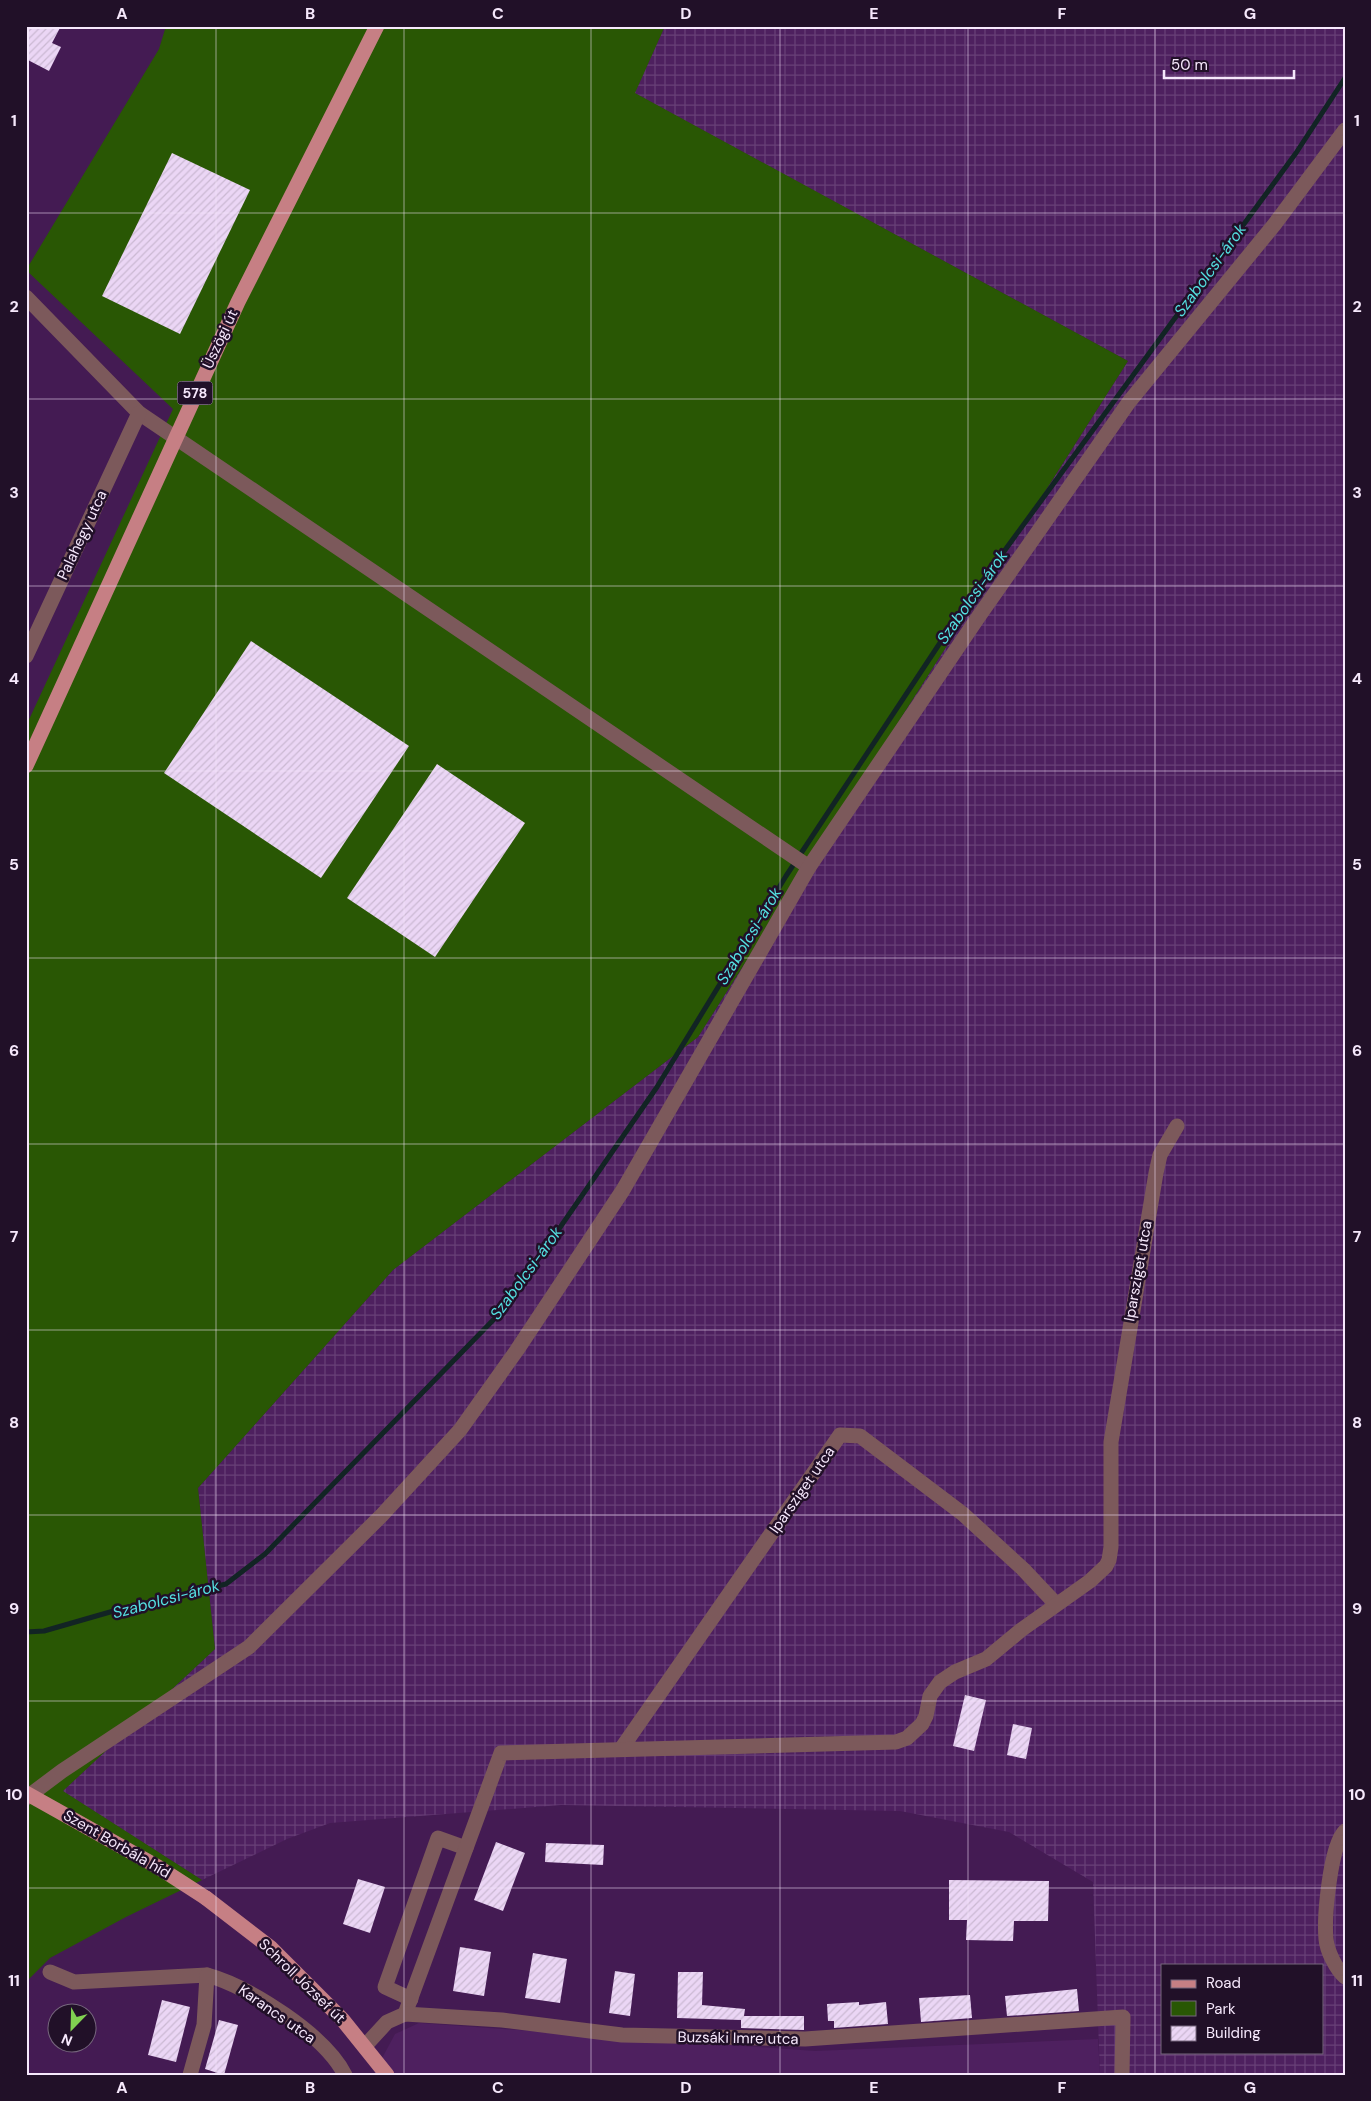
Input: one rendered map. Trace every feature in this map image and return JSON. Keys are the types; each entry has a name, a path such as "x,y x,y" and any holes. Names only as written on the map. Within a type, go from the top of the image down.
{"main road":[{"name":"Üszögi út","path":"26,766 174,438 242,293 377,26"},
{"name":"Szent Borbála híd","path":"26,1793 158,1867 206,1898"},
{"name":"Schroll József út","path":"206,1898 271,1948 342,2019 387,2075"}],"street":[{"path":"26,1798 249,1647 382,1515 460,1430 517,1350 623,1190 801,861 984,608 1129,402 1274,225 1345,130"},
{"path":"26,297 139,413 801,861"},
{"name":"Palahegy utca","path":"26,656 139,413"},
{"name":"Iparsziget utca","path":"466,1848 501,1753 896,1742 907,1738 922,1724 926,1716 930,1696 940,1682 955,1672 986,1659 1056,1604 1095,1577 1110,1560 1111,1442 1120,1377 1156,1173 1160,1155 1177,1126"},
{"name":"Iparsziget utca","path":"621,1749 840,1435 860,1436 963,1514 1023,1569 1056,1604"},
{"path":"1345,1831 1330,1868 1326,1941 1339,1972 1345,1977"},
{"path":"365,2046 386,2022 405,2014 466,1848 438,1838 385,1987 410,1998"},
{"path":"50,1972 74,1982 207,1975 204,2025 190,2075"},
{"name":"Karancs utca","path":"207,1975 228,1981 255,1996 313,2036 340,2065 345,2075"},
{"name":"Buzsáki Imre utca","path":"405,2014 502,2020 622,2035 805,2039 1123,2017 1122,2075"}],"shaded area":[{"path":"665,26 1345,26 1345,2075 1100,2075 1093,1882 1009,1832 900,1811 561,1805 330,1823 287,1839 202,1880 62,1791 215,1649 198,1488 393,1270 698,1037 1128,361 634,93"},
{"path":"419,2023 815,2051 1098,2039 1100,2075 373,2075 395,2034"}],"green space":[{"path":"166,26 665,26 635,93 1128,361 698,1037 393,1270 198,1488 215,1649 63,1791 202,1880 126,1917 50,1958 26,1982 26,726 173,409 26,270 159,49"}],"building":[{"path":"26,26 61,26 52,43 61,47 49,71 26,59"},
{"path":"172,153 250,190 180,334 102,296"},
{"path":"251,641 409,746 321,878 164,773"},
{"path":"437,764 525,823 435,957 347,898"},
{"path":"965,1695 986,1700 974,1751 953,1746"},
{"path":"1013,1724 1032,1728 1026,1759 1007,1755"},
{"path":"496,1842 525,1853 503,1911 474,1900"},
{"path":"546,1843 604,1845 603,1865 545,1862"},
{"path":"358,1879 385,1887 370,1933 343,1924"},
{"path":"949,1880 1049,1881 1048,1921 1014,1921 1013,1941 966,1940 967,1920 949,1920"},
{"path":"460,1947 491,1952 484,1996 453,1991"},
{"path":"533,1953 567,1959 560,2003 525,1998"},
{"path":"615,1971 635,1974 630,2016 609,2013"},
{"path":"678,1972 703,1972 702,2005 745,2009 744,2016 804,2016 804,2030 741,2028 741,2020 677,2018"},
{"path":"1077,1989 1079,2011 1007,2016 1005,1996"},
{"path":"970,1995 972,2018 921,2022 919,1998"},
{"path":"162,2000 190,2007 176,2062 148,2055"},
{"path":"859,2002 859,2005 886,2002 888,2024 834,2028 834,2021 828,2021 827,2004"},
{"path":"219,2020 238,2025 224,2075 205,2069"}],"waterway":[{"name":"Szabolcsi-árok","path":"26,1632 44,1631 117,1610 226,1584 265,1554 503,1310 657,1087 786,876 969,599 1296,153 1345,78"}]}
